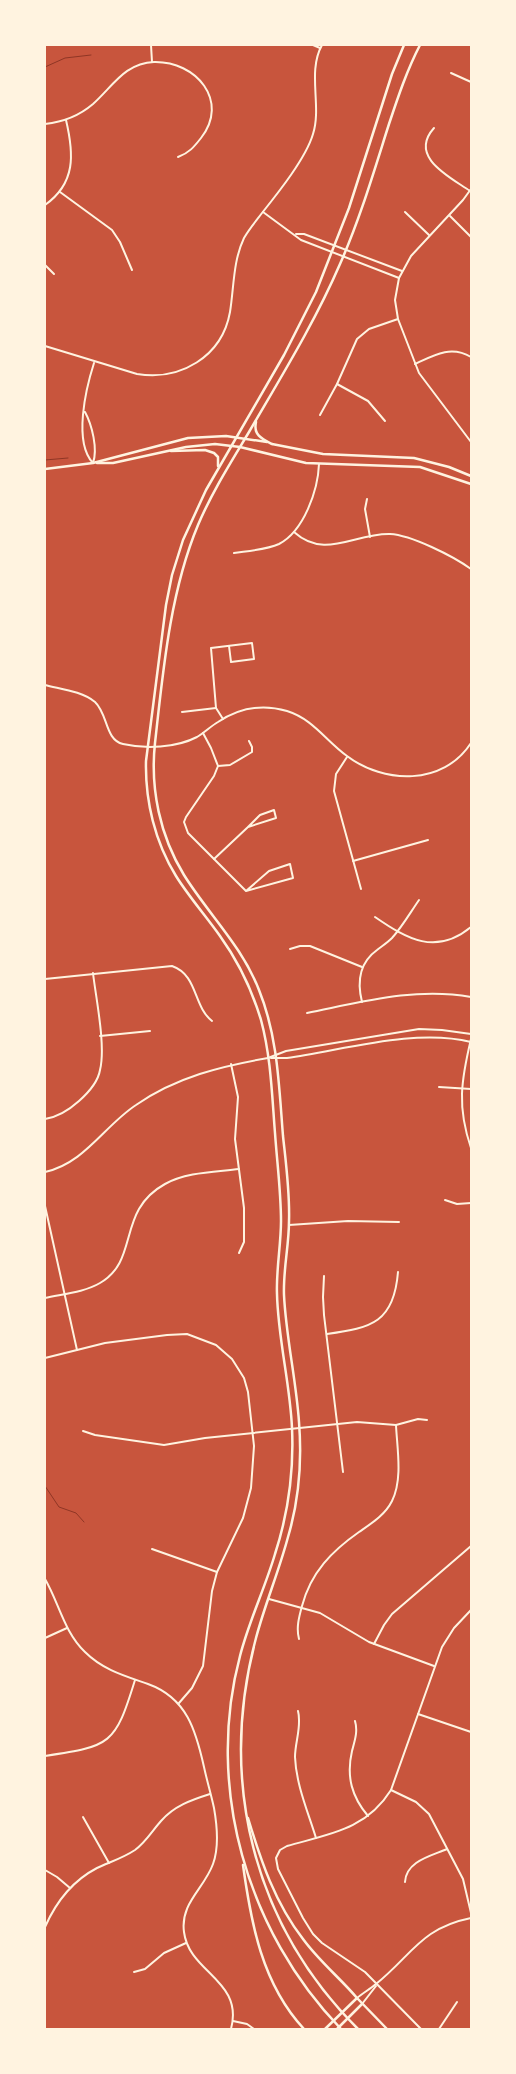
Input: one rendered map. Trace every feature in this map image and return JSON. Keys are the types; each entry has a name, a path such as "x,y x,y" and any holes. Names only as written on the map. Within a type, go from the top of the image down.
{"main road":[{"path":"304,2029 283,2003 264,1963 253,1919 230,1786 228,1738 230,1705 240,1655 276,1553 284,1521 291,1476 292,1429 277,1305 281,1215 268,1058 257,1009 242,972 223,939 181,884 159,842 150,811 146,785 147,746 166,605 172,575 192,520 236,437 294,338 316,292 335,245 392,74 404,45"},
{"path":"358,2029 317,1982 286,1933 259,1870 244,1807 240,1754 243,1702 251,1656 287,1542 295,1508 299,1474 300,1428 284,1299 289,1225 276,1056 264,1002 247,963 229,935 185,876 168,842 156,797 154,772 155,746 172,619 181,572 202,516 310,326 343,257 408,68 420,45"},
{"path":"258,416 255,427 256,433 262,439 272,444"},
{"path":"93,463 188,438 236,437 323,454 414,458 449,467 471,476"},
{"path":"45,469 93,463 113,463 202,444 240,447 288,459 319,464 406,465 446,474 471,484"},
{"path":"171,451 210,451 218,457 217,471"},
{"path":"446,474 449,467"},
{"path":"244,1807 262,1864 284,1910 303,1940 387,2029"},
{"path":"241,1853 257,1900 281,1950 310,1993 341,2029"},
{"path":"326,2029 357,1998"},
{"path":"336,2029 362,2004"}],"street":[{"path":"151,45 152,62"},
{"path":"45,346 137,374 158,376 184,370 206,356 225,330 230,313 234,276 240,249 250,228 304,155 313,137 317,118 315,79 321,46 312,45"},
{"path":"45,124 66,120 92,105 124,73 137,66 152,62 169,64 186,70 203,84 212,99 213,111 208,127 191,150 178,157"},
{"path":"451,73 471,82"},
{"path":"45,206 60,192 68,174 72,155 66,120"},
{"path":"434,128 426,139 426,150 430,159 438,168 471,190 450,215 410,256 399,278 395,300 398,319 415,364 426,384 471,442"},
{"path":"60,192 112,230 120,242 132,270"},
{"path":"263,212 301,240 399,278"},
{"path":"405,212 430,235"},
{"path":"450,215 471,237"},
{"path":"294,234 304,234 402,271"},
{"path":"45,265 54,274"},
{"path":"320,415 337,384 354,344 360,336 369,329 398,319"},
{"path":"415,364 447,351 460,352 471,357"},
{"path":"84,412 89,420 96,456 93,463 88,457 82,422 86,392 94,362"},
{"path":"337,384 368,401 385,421"},
{"path":"234,553 275,546 294,532 314,494 319,464"},
{"path":"367,499 365,509 370,536"},
{"path":"294,532 308,542 320,546 370,536 391,534 408,537 471,569"},
{"path":"223,719 216,708 211,648 252,643 254,658 231,662 229,646"},
{"path":"45,685 79,694 93,700 102,710 110,734 117,742 124,744 147,746 179,744 202,733 234,713 252,708 270,708 289,711 311,723 347,757 378,772 397,776 414,776 430,773 458,758 471,745"},
{"path":"182,712 216,708"},
{"path":"202,733 218,766 214,776 184,822 188,833 246,891"},
{"path":"218,766 230,765 252,752 248,741"},
{"path":"347,757 336,774 334,791 361,889"},
{"path":"214,859 260,815 274,810 276,818 248,827"},
{"path":"353,861 428,840"},
{"path":"290,864 293,878 246,891 269,870 290,864"},
{"path":"362,1002 359,985 362,967 371,954 387,943 397,932 419,900"},
{"path":"375,917 397,932 416,941 434,943 452,939 471,928"},
{"path":"290,949 310,946 362,967"},
{"path":"45,979 165,965 178,968 189,977 203,1012 212,1021"},
{"path":"45,1119 64,1112 75,1105 95,1083 100,1071 100,1036 93,973"},
{"path":"307,1013 422,993 444,993 471,997"},
{"path":"276,1056 286,1051 419,1029 471,1034"},
{"path":"100,1036 150,1031"},
{"path":"45,1172 76,1159 125,1113 148,1097 198,1074 231,1064 276,1056 314,1054 420,1037 454,1038 471,1041 463,1072 461,1100 471,1148"},
{"path":"231,1064 238,1097 235,1129 244,1229 243,1245 239,1253"},
{"path":"439,1087 471,1089"},
{"path":"45,1298 95,1286 114,1272 124,1253 134,1216 142,1204 157,1189 180,1178 239,1168"},
{"path":"445,1200 457,1204 471,1203"},
{"path":"45,1206 77,1350"},
{"path":"289,1225 348,1221 399,1222"},
{"path":"327,1334 361,1329 379,1319 393,1300 398,1272"},
{"path":"324,1276 322,1297 343,1472"},
{"path":"45,1358 105,1343 186,1334 216,1344 226,1352 242,1373 248,1392 253,1434 254,1466 248,1500 243,1518 217,1572 209,1607 204,1666 197,1680 179,1703"},
{"path":"83,1431 95,1435 158,1445 337,1424 364,1422 396,1425 418,1419 426,1420"},
{"path":"299,1640 297,1629 301,1608 311,1581 327,1558 340,1545 381,1516 392,1500 398,1478 396,1425"},
{"path":"374,1644 392,1614 471,1546"},
{"path":"152,1549 217,1572"},
{"path":"45,1579 67,1628 78,1645 95,1661 110,1671 156,1687 179,1703 196,1733 214,1813 216,1855 211,1870 186,1910 183,1926 186,1943 196,1959 226,1989 232,2003 233,2021 231,2029"},
{"path":"268,1598 326,1615 374,1644 434,1666"},
{"path":"421,2029 355,1964 315,1936 298,1909 278,1869 276,1858 278,1852 284,1848 353,1826 380,1806 391,1790 434,1666 448,1637 460,1620 471,1610"},
{"path":"45,1638 67,1628"},
{"path":"45,1756 87,1749 100,1744 110,1736 122,1720 135,1680"},
{"path":"298,1711 300,1721 296,1745 296,1767 316,1838"},
{"path":"418,1714 471,1732"},
{"path":"354,1721 357,1733 350,1766 351,1788 356,1801 368,1816"},
{"path":"391,1790 416,1802 426,1810 463,1879 471,1913"},
{"path":"45,1927 55,1907 70,1888 87,1874 140,1846 162,1819 175,1808 210,1794"},
{"path":"83,1817 109,1863"},
{"path":"405,1882 405,1875 420,1860 447,1849"},
{"path":"45,1870 70,1888"},
{"path":"362,2004 377,1984 427,1935 445,1925 471,1918"},
{"path":"134,1972 145,1969 164,1953 186,1943"},
{"path":"357,1998 377,1984"},
{"path":"439,2029 457,2002"},
{"path":"233,2021 247,2024 254,2029"}],"waterway":[{"path":"45,67 65,58 91,55"},
{"path":"45,460 68,458"},
{"path":"45,1486 59,1507 76,1513 84,1522"}]}
